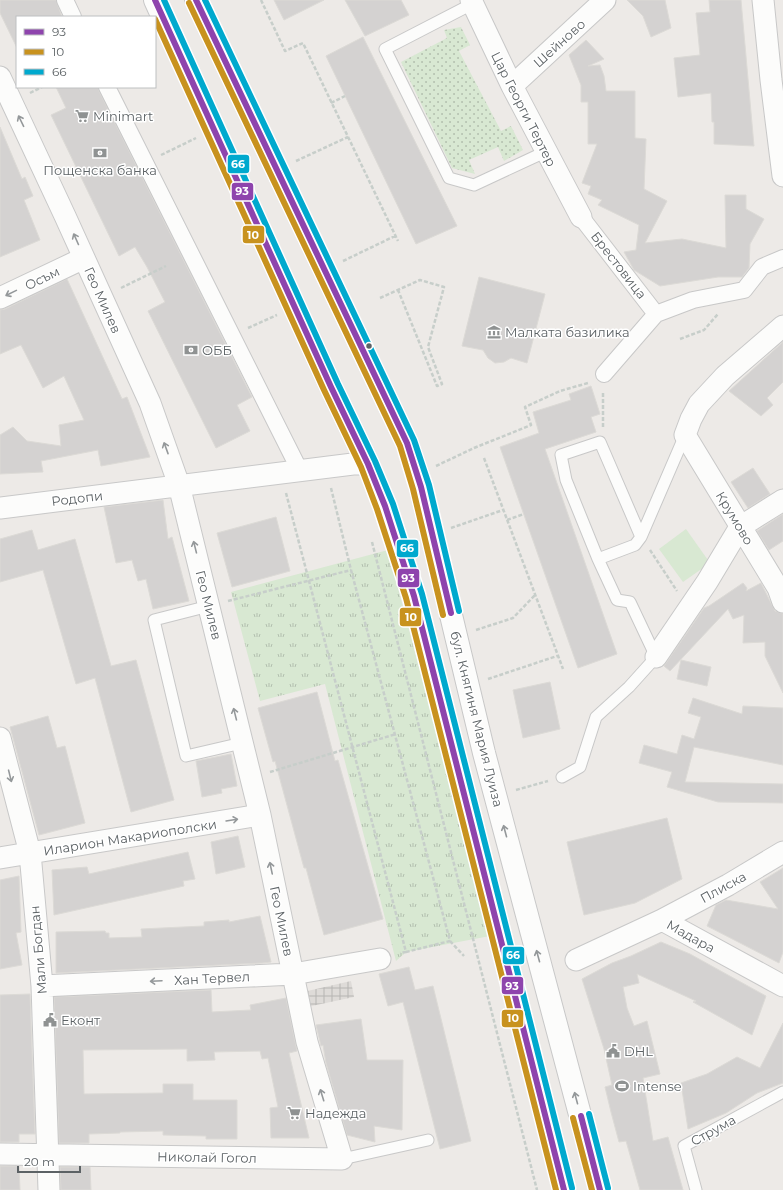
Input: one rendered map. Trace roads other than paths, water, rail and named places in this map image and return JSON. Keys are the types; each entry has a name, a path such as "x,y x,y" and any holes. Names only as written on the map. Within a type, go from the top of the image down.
{"main road":[{"path":"155,0 331,387 368,464 385,506 414,596 564,1190"},
{"name":"бул. Княгиня Мария Луиза","path":"196,0 404,436 417,473 484,753 600,1190"}],"street":[{"path":"65,0 73,16"},
{"name":"Шейново","path":"512,86 605,0"},
{"path":"763,0 777,79 783,176"},
{"name":"Цар Георги Тертер","path":"471,2 545,152 581,217"},
{"name":"Гео Милев","path":"0,77 150,403 180,485 260,815 306,1042 342,1159"},
{"path":"108,88 231,336 290,472"},
{"name":"Брестовица","path":"581,217 656,314"},
{"name":"Осъм","path":"0,298 84,258"},
{"path":"598,378 656,314 693,300 744,290 762,267 783,258"},
{"path":"685,435 699,404 725,376 783,326"},
{"name":"Крумово","path":"685,435 778,588 783,602"},
{"name":"Родопи","path":"0,508 353,464 368,464"},
{"path":"656,657 707,582 740,527 783,500"},
{"name":"Мали Богдан","path":"0,738 30,853 42,986 49,1190"},
{"name":"Иларион Макариополски","path":"0,858 260,815"},
{"name":"Плиска","path":"662,920 728,885 783,852"},
{"name":"Мадара","path":"576,960 662,920 783,986"},
{"name":"Хан Тервел","path":"42,986 293,974 380,959"},
{"name":"Николай Гогол","path":"0,1154 342,1159"}],"lane":[{"path":"471,2 385,49 449,178 474,185 545,152"},
{"path":"598,559 634,545 641,537 685,435"},
{"path":"562,777 580,767 596,717 629,687 656,657 630,602 617,600 598,559 566,480 561,455 600,442 641,537"},
{"path":"209,606 154,620 186,756 242,743"},
{"name":"Струма","path":"696,1190 684,1146 783,1092"},
{"path":"342,1159 428,1140"}],"place":[{"name":"Minimart","path":"82,116"},
{"name":"Пощенска банка","path":"100,153"},
{"name":"Малката базилика","path":"494,332"},
{"name":"ОББ","path":"191,350"},
{"name":"Еконт","path":"50,1020"},
{"name":"DHL","path":"613,1051"},
{"name":"Intense","path":"622,1086"},
{"name":"Надежда","path":"294,1113"}]}
